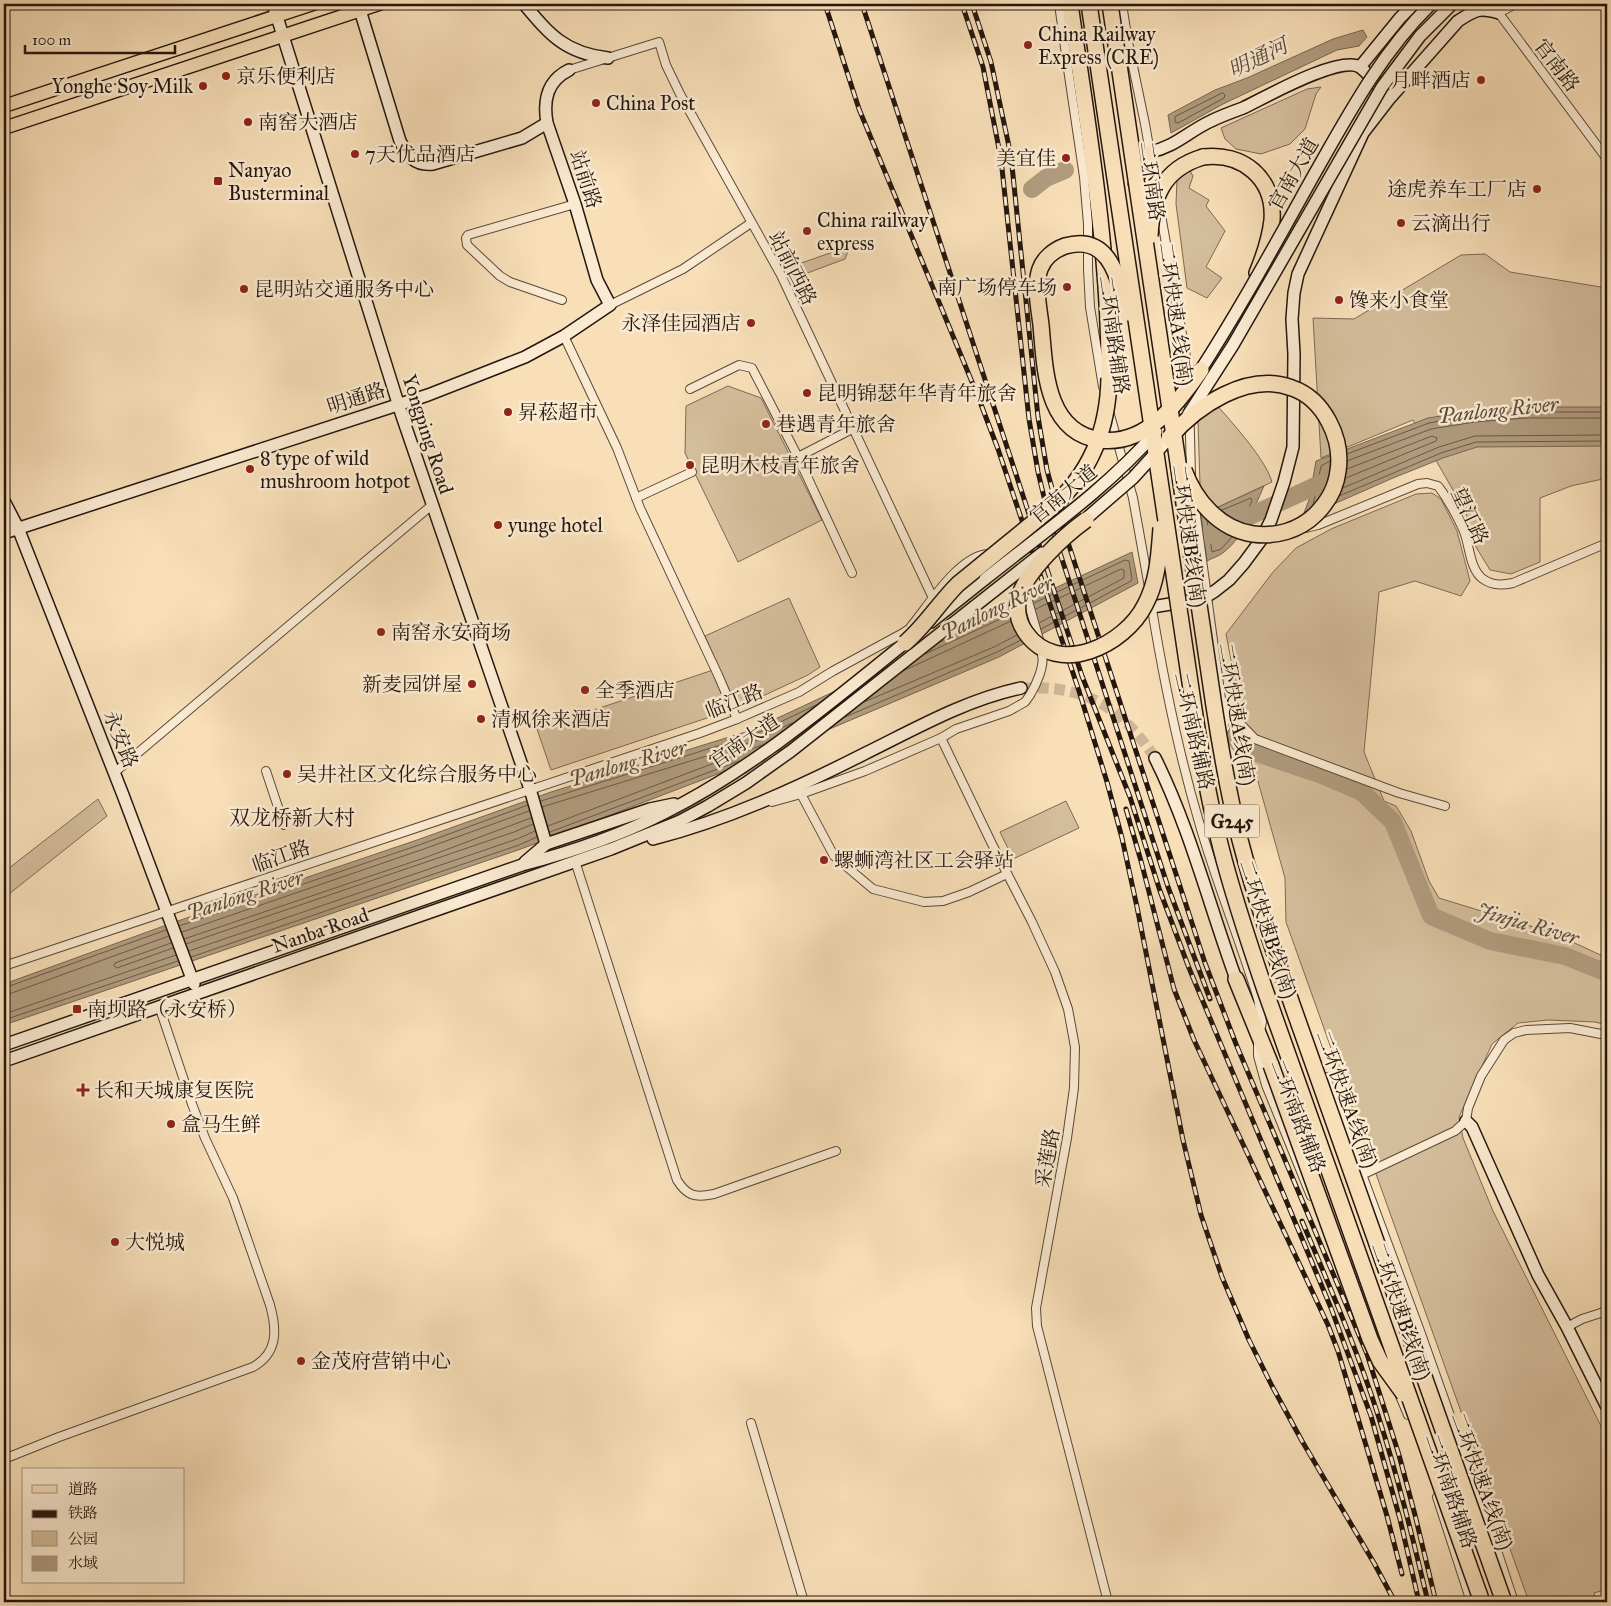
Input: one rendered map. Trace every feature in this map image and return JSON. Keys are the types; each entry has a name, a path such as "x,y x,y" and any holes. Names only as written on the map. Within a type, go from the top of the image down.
{"highway":[{"path":"905,643 920,629 944,598 958,584 1064,496 1082,473 1093,452 1106,416 1109,391 1108,316 1100,205 1070,4"},
{"name":"二环快速B线(南)","path":"1091,4 1199,740 1223,856 1265,990 1483,1602"},
{"name":"二环快速A线(南)","path":"1109,4 1224,765 1234,817 1264,923 1502,1602"},
{"path":"1073,100 1086,118"},
{"path":"1082,157 1089,136"},
{"path":"1154,299 1150,265 1150,238 1154,205 1160,188 1171,174 1186,163 1203,157 1221,156 1239,161 1255,173 1266,189 1272,209 1270,232 1262,259 1242,302"},
{"path":"1148,399 1130,320 1114,269 1109,260 1099,250 1082,244 1055,250 1042,263 1038,275 1041,332 1051,394 1060,414 1074,429 1092,438 1102,440 1124,438 1140,433 1154,424 1175,404 1201,370"},
{"path":"1086,520 1063,539 1042,561 1027,579 1019,598 1018,616 1025,632 1039,646 1053,652 1077,654 1087,652 1107,644 1132,625 1144,607 1153,586 1159,548 1161,501 1158,453 1166,442 1171,437 1175,432 1187,420 1229,393 1255,385 1281,384 1298,390 1314,402 1324,412 1337,442 1339,457 1335,485 1321,509 1301,526 1289,531 1263,535 1233,528 1217,518 1196,493 1180,460 1175,439 1174,432 1173,425"},
{"path":"1236,979 1271,1065 1370,1339 1380,1361 1408,1402 1422,1433"}],"main road":[{"path":"4,106 275,10 313,4"},
{"path":"4,128 283,34 379,4"},
{"path":"524,4 546,30 561,42 583,54 608,58"},
{"name":"二环南路","path":"1091,4 1196,709 1223,846 1238,900 1286,1042 1483,1602"},
{"name":"二环南路","path":"1109,4 1134,186 1201,598 1222,774 1237,843 1252,895 1303,1046 1502,1602"},
{"path":"1360,67 1400,18 1414,4"},
{"name":"官南大道","path":"562,855 642,823 686,801 774,745 1111,479 1163,423 1201,370 1370,80 1399,39 1431,4"},
{"name":"官南大道","path":"649,834 694,814 733,791 787,754 1086,520 1158,453 1184,420 1223,362 1382,87 1420,36 1452,4"},
{"path":"1152,607 1201,598 1221,586 1253,553 1264,535 1284,482 1293,446 1294,354 1292,319 1298,274 1363,133 1390,98 1458,21 1470,13 1495,8"},
{"name":"Yongping Road","path":"275,10 398,404 531,793 545,842"},
{"path":"360,10 400,141 407,154 415,161 424,165 433,164 522,138 547,122"},
{"path":"1134,186 1150,152 1164,149 1210,121 1308,76 1344,66 1360,67 1390,98"},
{"name":"站前路","path":"569,70 553,82 547,95 545,111 597,280 610,305"},
{"name":"明通路","path":"4,533 428,395 525,357 564,336 610,305"},
{"name":"永安路","path":"4,501 18,528 168,911 198,993"},
{"path":"574,861 614,848 682,831 746,808 837,768 972,702 997,693 1025,692"},
{"path":"1155,758 1167,781 1192,846 1236,979"},
{"path":"522,865 545,842 650,809 686,801"},
{"name":"Nanba Road","path":"4,1062 649,834"},
{"name":"Nanba Road","path":"4,1045 522,865 562,855"},
{"path":"1466,1122 1472,1127 1538,1275 1567,1327 1607,1407"}],"street":[{"name":"二环南路辅路","path":"1059,4 1082,157 1087,203 1088,286 1103,386 1134,498 1167,688 1195,808 1258,999 1262,1022 1257,1047 1258,1056 1266,1085 1333,1250 1405,1406 1471,1602"},
{"name":"二环南路辅路","path":"1122,4 1186,357 1189,394 1189,452 1201,598 1235,786 1248,844 1290,978 1466,1462 1514,1602"},
{"path":"1495,8 1515,4"},
{"name":"官南路","path":"1495,8 1607,159"},
{"name":"站前西路","path":"569,70 659,42 666,65 680,94 781,275 933,598"},
{"path":"562,300 510,282 500,276 467,245 466,238 468,235 574,204"},
{"name":"明通路","path":"610,305 683,269 751,223"},
{"path":"564,336 617,448 636,498 737,719"},
{"path":"690,389 740,366 752,368 798,457 852,573"},
{"path":"798,457 854,428"},
{"path":"636,498 692,472"},
{"name":"望江路","path":"1264,535 1318,525 1418,484 1427,483 1438,486 1447,497 1464,531 1474,566 1483,579 1499,585 1513,583 1607,543"},
{"path":"114,774 432,505"},
{"name":"临江路","path":"4,966 531,793 737,719 799,692 903,633 916,621 953,574 973,558 985,553 1003,555 1011,561 1016,567 1027,595 1043,658 1042,666 1025,692 1025,702 1009,711 956,729 941,738 865,771 801,794 746,808"},
{"path":"1220,697 1225,708 1255,739 1399,793 1445,806"},
{"name":"采莲路","path":"941,738 1056,972 1068,1009 1075,1047 1074,1088 1067,1138 1036,1308 1037,1326 1108,1602"},
{"path":"266,771 284,825"},
{"path":"801,794 834,856 873,889 924,902 943,900 969,892 1007,874"},
{"path":"574,861 676,1180 682,1188 687,1193 695,1196 714,1194 836,1151"},
{"path":"4,1459 59,1437 253,1367 263,1362 273,1343 275,1323 270,1305 233,1198 205,1138 192,1104 159,1006"},
{"path":"1362,1175 1456,1131 1466,1122 1468,1108 1481,1076 1504,1040 1514,1033 1526,1030 1570,1028 1601,1034"},
{"path":"1567,1327 1582,1319 1607,1311"},
{"path":"751,1422 804,1602"}],"green space":[{"path":"1321,87 1316,94 1305,129 1290,144 1261,154 1236,149 1225,139 1221,128 1307,89"},
{"path":"1190,171 1193,176 1189,188 1209,200 1206,206 1225,231 1206,267 1222,278 1207,298 1187,288 1176,204 1177,179"},
{"path":"850,246 845,259 794,278 790,267"},
{"path":"1485,254 1510,272 1607,288 1607,478 1571,486 1540,498 1540,562 1511,574 1490,570 1476,547 1465,511 1413,420 1321,458 1313,318 1354,319 1461,255"},
{"path":"728,386 761,398 822,520 738,562 685,453 686,406"},
{"path":"1199,395 1203,400 1208,395 1234,425 1262,461 1272,482 1201,515 1198,422"},
{"path":"1432,493 1441,499 1457,531 1470,581 1461,596 1415,581 1379,592 1364,752 1384,801 1396,806 1411,831 1429,881 1439,898 1553,933 1607,958 1607,1025 1595,1022 1548,1020 1518,1023 1492,1044 1459,1117 1463,1138 1493,1211 1607,1438 1607,1589 1594,1593 1597,1602 1529,1602 1286,922 1285,878 1247,742 1226,634 1273,572 1296,548 1331,529 1416,494"},
{"path":"789,598 820,667 808,675 737,708 551,770 537,729 719,668 705,636"},
{"path":"98,799 107,816 4,898 4,872"},
{"path":"1066,801 1079,828 1013,859 1000,832"}],"water":[{"path":"1363,30 1367,37 1359,46 1337,50 1223,104 1171,133 1168,115 1215,90 1247,78 1333,39"},
{"path":"1526,407 1607,407 1607,446 1477,447 1393,478 1302,518 1309,500 1316,461 1428,418 1474,411"},
{"path":"1264,486 1248,522 1231,546 1207,561 1201,515"},
{"path":"1132,552 1138,583 999,657 778,751 521,849 4,1025 4,984 172,923 417,840 551,792 752,730"}],"waterway":[{"name":"明通河","path":"1032,189 1046,178 1065,170"},
{"name":"Panlong River","path":"1204,537 1333,478"},
{"name":"Jinjia River","path":"1229,731 1242,748 1322,775 1362,792 1393,822 1431,916 1490,941 1565,956 1607,973"}],"tunnel":[{"path":"1021,688 1064,690 1098,702 1128,724 1155,758"}],"railway":[{"path":"825,4 859,109 998,449 1079,691 1122,838 1183,1140 1201,1215 1222,1277 1249,1340 1272,1386 1395,1602"},
{"path":"862,4 1082,676 1130,797 1160,891 1189,968 1331,1308 1371,1416 1400,1519 1419,1602"},
{"path":"962,4 983,67 1001,159 1029,419 1038,472 1050,522 1168,887 1210,999"},
{"path":"972,4 991,62 1011,156 1038,417 1047,470 1060,518 1205,963 1236,1044 1367,1354 1399,1455 1436,1602"},
{"path":"1126,809 1174,989 1194,1040 1328,1325 1338,1351 1387,1516 1402,1574"},
{"path":"1302,1221 1352,1341 1370,1390 1399,1485 1428,1602"}],"place":[{"name":"China Railway Express (CRE)","path":"1028,45"},
{"name":"京乐便利店","path":"226,76"},
{"name":"月畔酒店","path":"1481,80"},
{"name":"Yonghe Soy Milk","path":"203,86"},
{"name":"China Post","path":"596,103"},
{"name":"南窑大酒店","path":"248,122"},
{"name":"7天优品酒店","path":"355,154"},
{"name":"美宜佳","path":"1066,158"},
{"name":"Nanyao Busterminal","path":"218,181"},
{"name":"途虎养车工厂店","path":"1537,189"},
{"name":"云滴出行","path":"1401,223"},
{"name":"China railway express","path":"807,231"},
{"name":"南广场停车场","path":"1067,287"},
{"name":"昆明站交通服务中心","path":"244,289"},
{"name":"馋来小食堂","path":"1339,300"},
{"name":"永泽佳园酒店","path":"751,323"},
{"name":"昆明锦瑟年华青年旅舍","path":"807,393"},
{"name":"昇菘超市","path":"508,412"},
{"name":"巷遇青年旅舍","path":"766,424"},
{"name":"昆明木枝青年旅舍","path":"690,465"},
{"name":"8 type of wild mushroom hotpot","path":"250,469"},
{"name":"yunge hotel","path":"498,525"},
{"name":"南窑永安商场","path":"381,632"},
{"name":"新麦园饼屋","path":"472,684"},
{"name":"全季酒店","path":"585,690"},
{"name":"清枫徐来酒店","path":"481,719"},
{"name":"吴井社区文化综合服务中心","path":"287,774"},
{"name":"螺蛳湾社区工会驿站","path":"824,860"},
{"name":"南坝路（永安桥）","path":"77,1009"},
{"name":"长和天城康复医院","path":"83,1090"},
{"name":"盒马生鲜","path":"171,1124"},
{"name":"大悦城","path":"115,1242"},
{"name":"金茂府营销中心","path":"301,1361"}],"district":[{"name":"双龙桥新大村","path":"292,818"}]}
